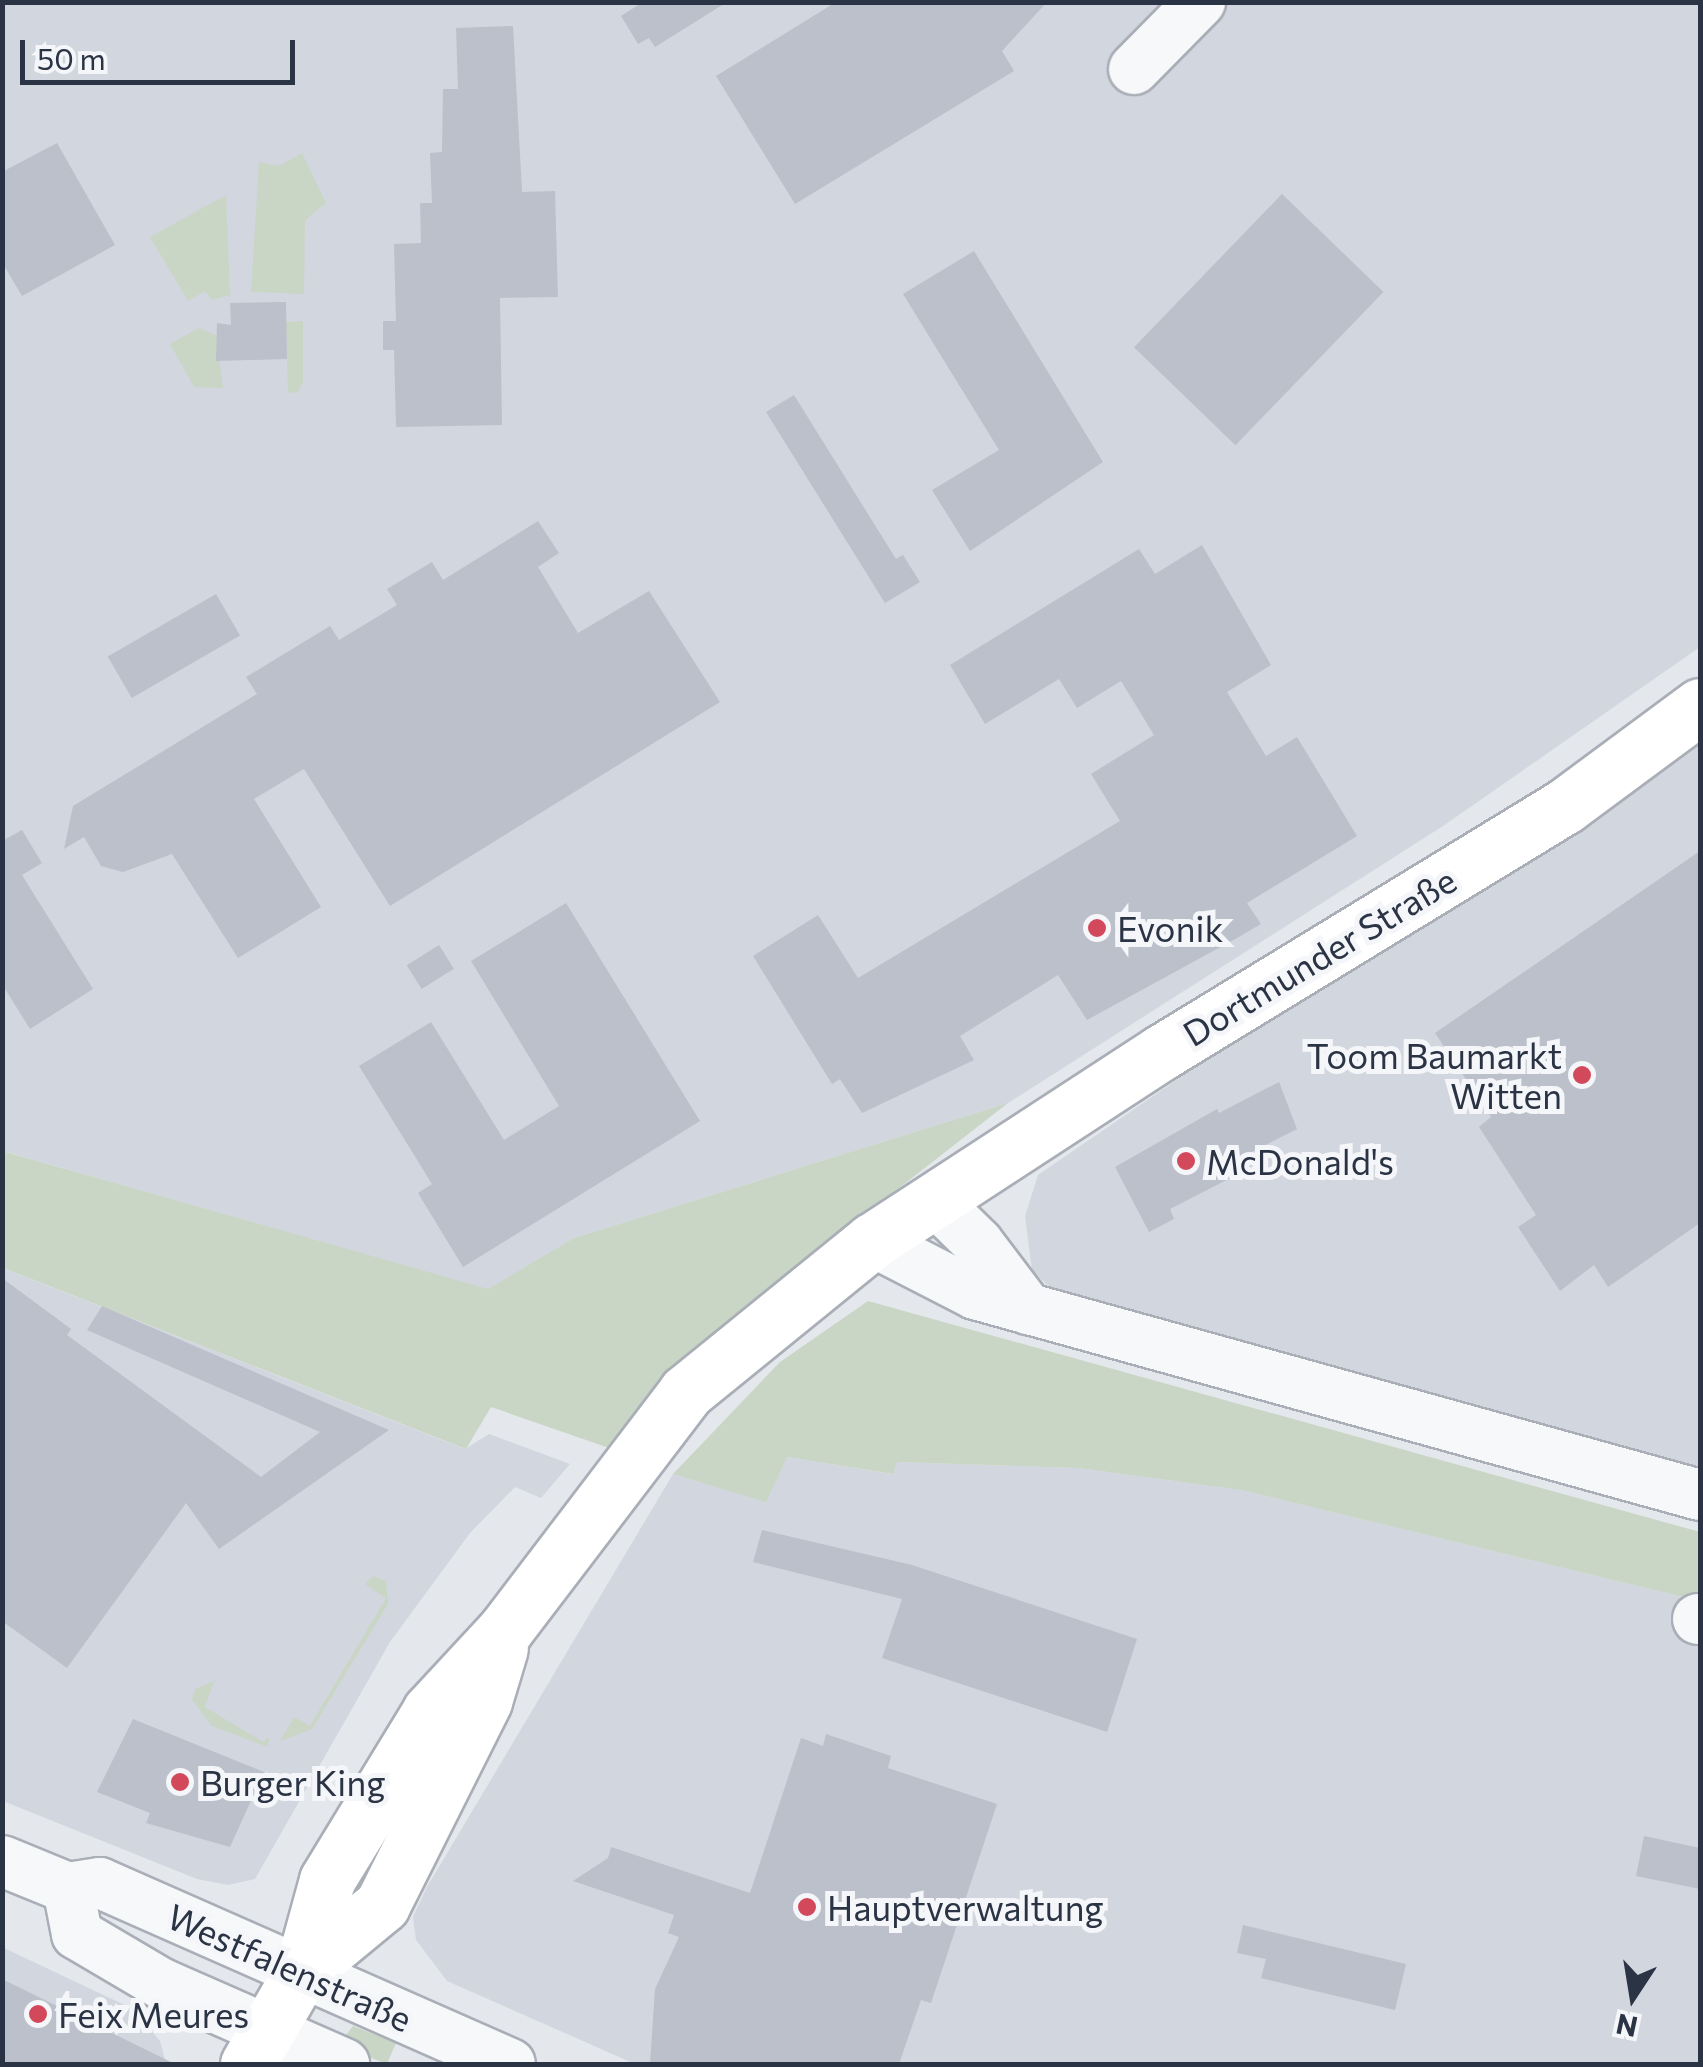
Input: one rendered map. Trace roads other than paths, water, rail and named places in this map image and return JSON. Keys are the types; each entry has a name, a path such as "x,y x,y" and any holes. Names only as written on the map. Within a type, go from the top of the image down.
{"main road":[{"name":"Dortmunder Straße","path":"257,2048 302,1972 382,1905 484,1700 505,1630 686,1392 872,1241 1564,806 1700,706"}],"street":[{"path":"1134,69 1200,2"},
{"path":"934,1200 978,1244 1028,1308"},
{"path":"872,1241 975,1294 1700,1495"},
{"name":"Westfalenstraße","path":"2,1860 68,1888 100,1882 510,2064"},
{"name":"Westfalenstraße","path":"68,1888 77,1934 162,1984 257,2048 344,2064"}],"place":[{"name":"Evonik","path":"1097,928"},
{"name":"Toom Baumarkt Witten","path":"1582,1075"},
{"name":"McDonald's","path":"1186,1161"},
{"name":"Burger King","path":"180,1782"},
{"name":"Hauptverwaltung","path":"807,1907"},
{"name":"Feix Meures","path":"38,2014"}]}
